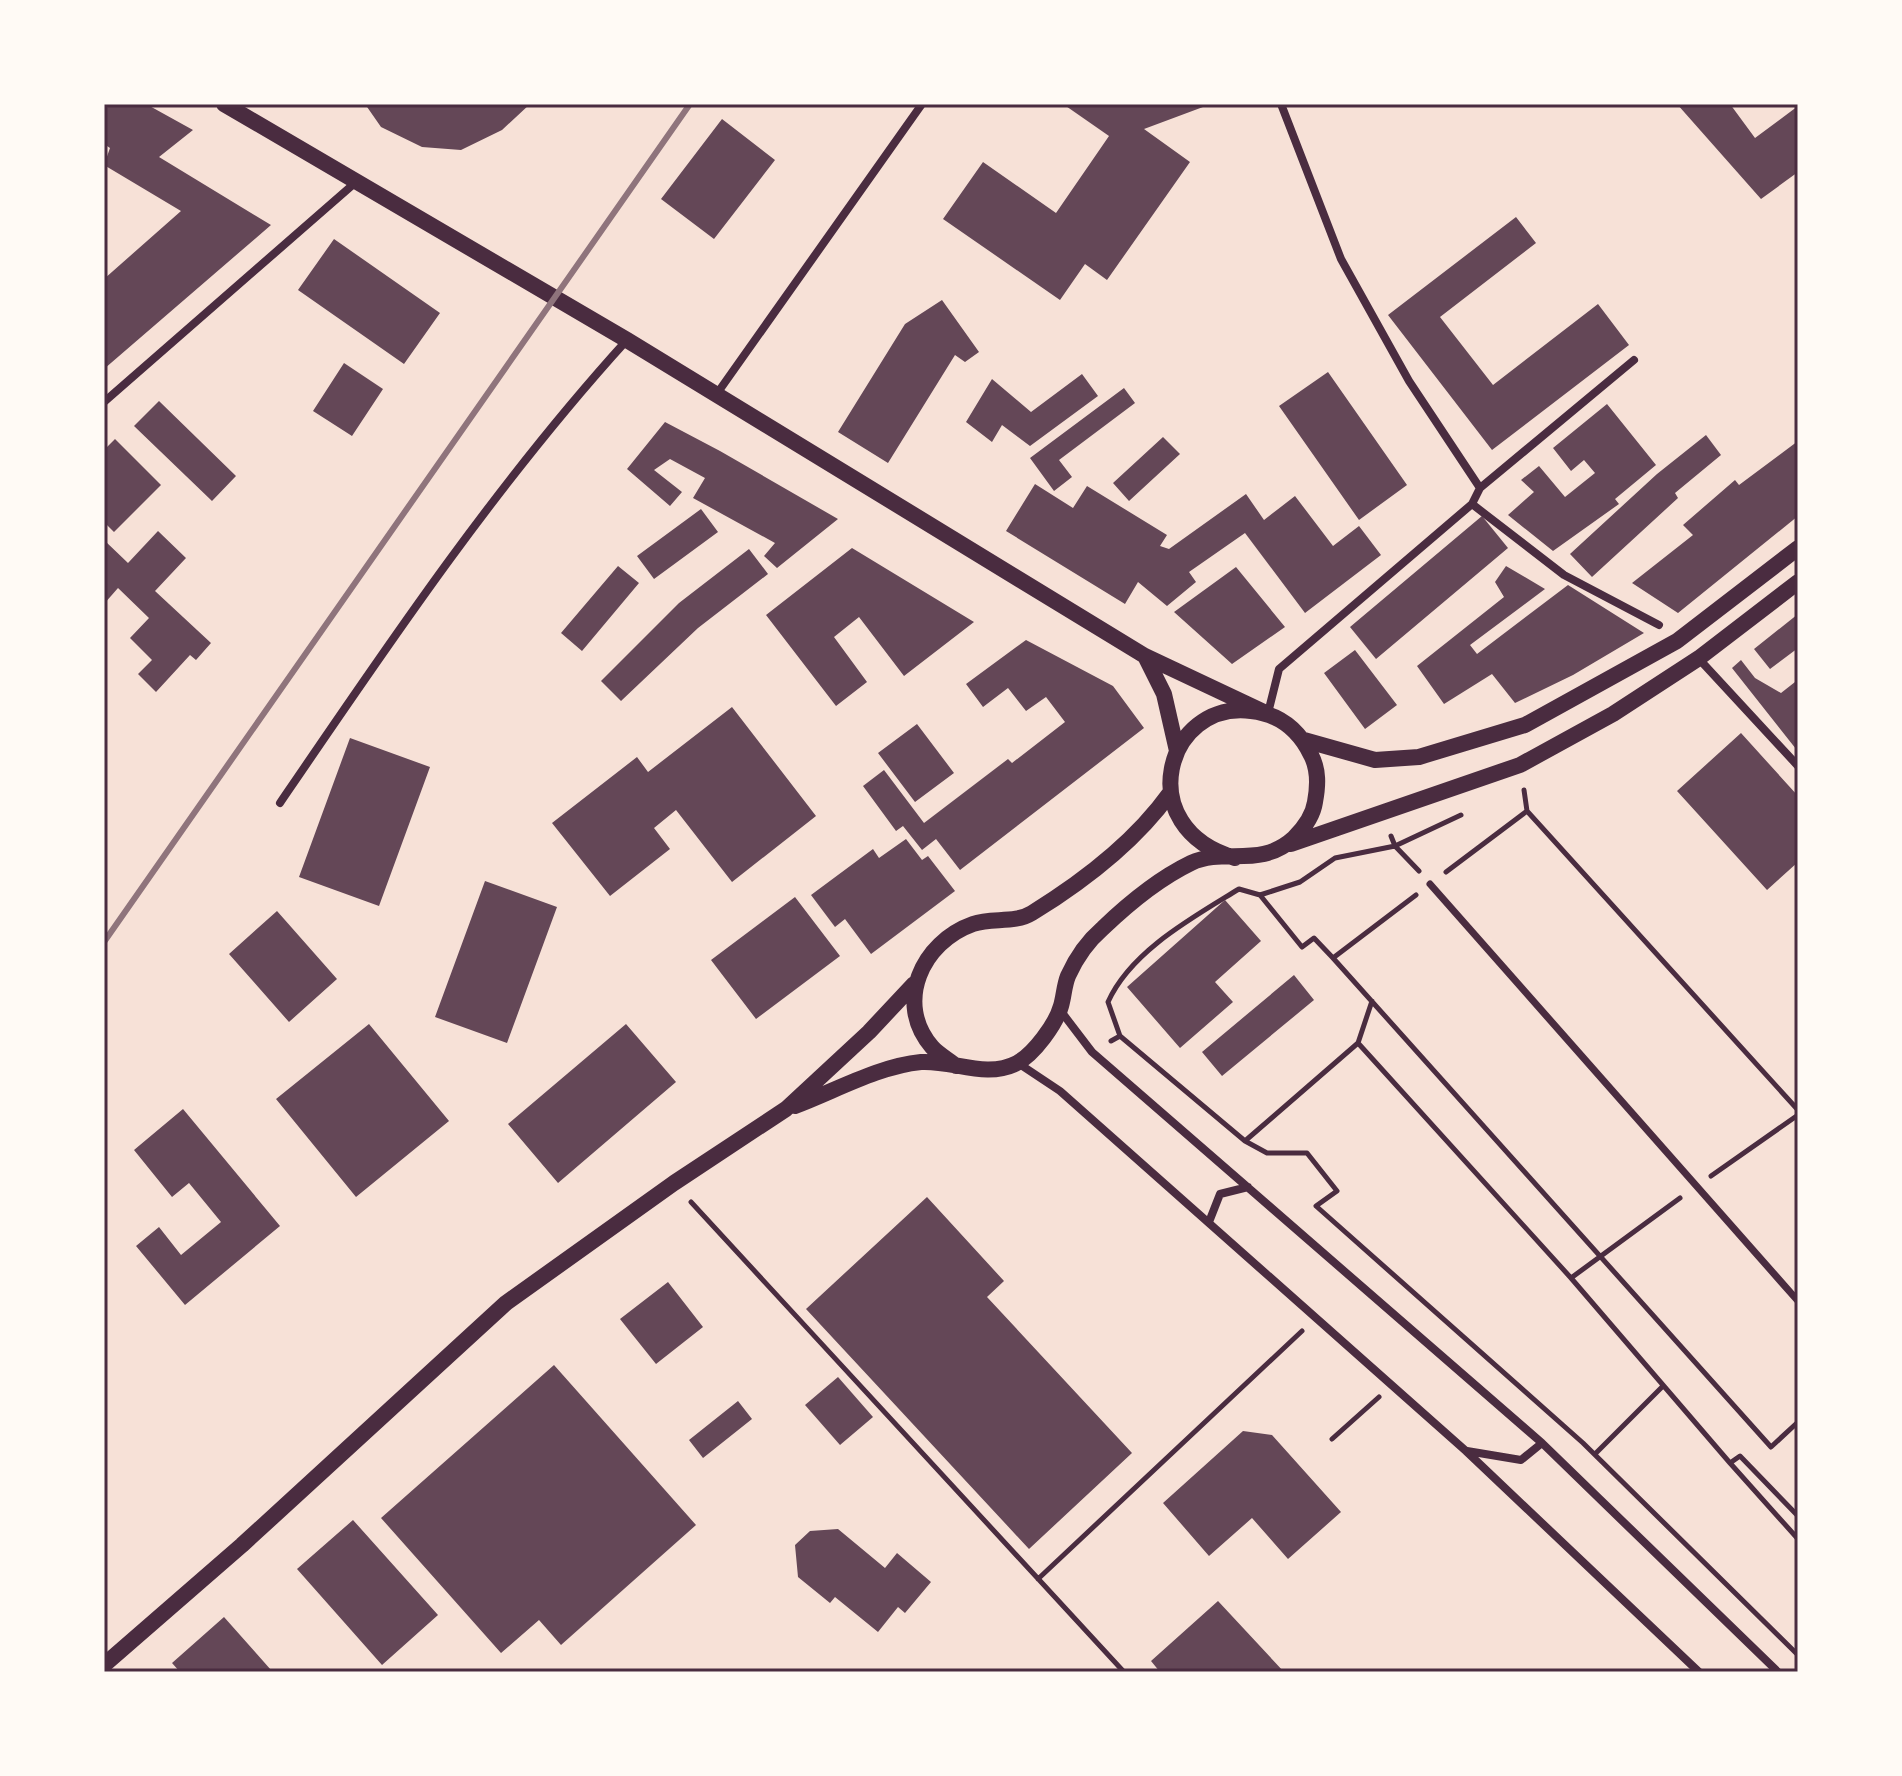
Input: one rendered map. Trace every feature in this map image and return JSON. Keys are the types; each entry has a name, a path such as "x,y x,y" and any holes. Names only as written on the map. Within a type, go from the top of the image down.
{"main road":[{"path":"224,104 627,340 1145,656 1288,724 1304,740 1316,773 1314,808 1303,830 1285,846"},
{"path":"1304,740 1375,760 1419,757 1525,725 1677,641 1798,548"},
{"path":"786,1109 889,1071 923,1062 985,1070 1017,1063 1040,1041 1060,1010 1067,978 1087,942 1108,922 1193,861 1269,854 1382,811 1520,765 1613,714 1699,658 1798,582"},
{"path":"1145,656 1164,694 1177,751"},
{"path":"1235,858 1211,851 1191,837 1177,816 1170,793 1171,771 1177,751 1206,720 1226,712 1247,710 1268,714"},
{"path":"104,1665 242,1545 506,1303 674,1183 786,1109 869,1032 914,984 930,956 949,937 975,923 1004,922 1030,915 1129,842 1170,793"},
{"path":"914,984 916,1017 932,1047 957,1067"}],"street":[{"path":"715,396 922,104"},
{"path":"1281,104 1341,259 1409,381 1480,488"},
{"path":"104,402 357,182"},
{"path":"280,803 426,588 567,405 627,340"},
{"path":"1268,714 1279,669 1472,504 1480,488 1634,360"},
{"path":"1472,504 1564,575 1659,625"},
{"path":"1699,658 1798,766"},
{"path":"1430,884 1798,1301"},
{"path":"1060,1010 1092,1052 1542,1443 1778,1672"},
{"path":"1017,1063 1060,1091 1466,1451 1699,1672"},
{"path":"1209,1222 1220,1194 1248,1187"},
{"path":"1466,1451 1521,1460 1542,1443"}],"path":[{"path":"1509,792 1523,786 1527,811 1798,1110"},
{"path":"1382,811 1395,846 1430,884"},
{"path":"1333,958 1527,811"},
{"path":"1466,812 1395,846 1335,858 1300,882 1260,895 1239,889 1184,923 1119,978 1108,1002 1120,1036 1245,1141 1267,1153 1307,1153 1337,1191 1316,1206 1595,1454 1798,1655"},
{"path":"1260,895 1302,947 1314,938 1333,958 1771,1447 1798,1422"},
{"path":"1245,1141 1358,1043 1372,1001"},
{"path":"1092,1052 1120,1036"},
{"path":"1358,1043 1571,1278 1798,1539"},
{"path":"674,1183 1124,1672"},
{"path":"1571,1278 1599,1256"},
{"path":"1038,1579 1316,1318"},
{"path":"1595,1454 1663,1386"},
{"path":"1730,1463 1740,1456 1798,1516"},
{"path":"1788,1645 1798,1639"}],"building":[{"path":"110,104 146,104 193,130 159,157 271,225 104,369 104,279 181,211 104,165 110,148 104,144 104,111"},
{"path":"365,104 530,104 502,130 461,150 422,147 381,127"},
{"path":"1063,104 1202,104 1203,107 1144,129 1190,162 1107,280 1085,264 1060,300 943,219 983,162 1056,213 1109,136"},
{"path":"1677,104 1730,104 1755,138 1798,106 1798,172 1761,199"},
{"path":"722,119 775,160 714,239 661,199"},
{"path":"1516,217 1536,243 1440,317 1493,385 1598,304 1629,345 1492,450 1388,315"},
{"path":"334,239 440,313 404,364 298,290"},
{"path":"942,300 979,352 965,362 955,355 888,463 838,432 905,324"},
{"path":"344,363 383,389 352,436 313,411"},
{"path":"1328,372 1407,485 1359,520 1279,406"},
{"path":"1082,374 1098,396 1030,446 1002,425 992,442 966,422 992,379 1031,412"},
{"path":"1124,388 1135,403 1059,460 1072,477 1054,491 1030,458"},
{"path":"159,401 236,476 212,501 134,426"},
{"path":"1607,404 1656,465 1615,499 1619,504 1553,551 1508,515 1534,492 1521,480 1539,466 1565,497 1595,473 1584,460 1571,471 1553,448"},
{"path":"665,422 838,519 777,568 764,556 775,543 693,498 705,478 670,459 654,470 682,492 670,506 627,469"},
{"path":"1706,435 1721,455 1675,493 1678,498 1592,577 1570,554 1657,474"},
{"path":"1163,437 1180,454 1129,501 1113,483"},
{"path":"115,439 161,485 114,532 104,522 104,450"},
{"path":"1798,441 1798,516 1678,613 1632,583 1693,535 1683,525 1735,480 1739,485"},
{"path":"1035,484 1073,508 1087,486 1167,535 1160,546 1169,549 1246,494 1264,520 1295,496 1333,546 1359,526 1381,555 1305,613 1245,533 1189,572 1196,582 1167,606 1138,582 1125,604 1006,531"},
{"path":"701,509 718,532 654,579 637,556"},
{"path":"1482,516 1508,548 1376,659 1350,627"},
{"path":"158,531 186,558 155,591 211,643 196,660 190,655 156,692 138,674 152,660 130,638 149,618 118,588 104,604 104,540 128,563"},
{"path":"852,548 974,622 904,676 859,617 834,637 867,682 836,706 766,615"},
{"path":"749,549 768,574 698,628 621,701 601,681 679,603"},
{"path":"618,566 639,583 582,651 561,633"},
{"path":"1506,566 1545,589 1470,645 1477,654 1568,585 1644,633 1573,675 1515,703 1492,674 1444,704 1417,666 1504,597 1495,582"},
{"path":"1236,567 1285,627 1232,664 1174,612"},
{"path":"1798,614 1798,648 1770,669 1754,649"},
{"path":"1026,640 1113,686 1144,728 960,870 936,839 922,850 903,826 896,831 863,786 884,770 924,823 1008,759 1012,763 1065,722 1046,697 1026,711 1008,688 983,707 966,684"},
{"path":"1355,650 1397,705 1365,729 1324,673"},
{"path":"1741,660 1755,678 1781,693 1795,682 1798,687 1796,749 1732,668"},
{"path":"732,707 816,816 732,882 676,810 654,828 670,849 610,896 552,823 637,757 648,772"},
{"path":"917,724 954,773 915,802 878,753"},
{"path":"1741,733 1798,796 1798,862 1767,890 1677,791"},
{"path":"350,738 430,767 379,906 299,877"},
{"path":"906,839 922,860 928,856 955,891 871,954 845,919 835,927 811,895 873,849 879,858"},
{"path":"485,881 557,907 507,1043 435,1017"},
{"path":"795,897 840,956 756,1019 711,960"},
{"path":"1225,900 1261,941 1215,982 1233,1002 1180,1048 1127,987"},
{"path":"277,911 337,979 289,1022 229,954"},
{"path":"1294,975 1314,1000 1222,1076 1202,1052"},
{"path":"369,1024 449,1121 356,1197 276,1099"},
{"path":"626,1024 676,1082 558,1183 508,1124"},
{"path":"183,1109 280,1226 185,1305 136,1246 159,1227 181,1255 221,1222 189,1183 172,1197 134,1150"},
{"path":"927,1197 1004,1281 987,1297 1132,1453 1029,1549 806,1309"},
{"path":"668,1282 703,1327 656,1364 620,1319"},
{"path":"554,1365 696,1525 561,1645 539,1620 501,1653 381,1518"},
{"path":"838,1377 873,1417 840,1445 805,1405"},
{"path":"738,1401 752,1419 703,1458 689,1440"},
{"path":"1243,1431 1272,1435 1341,1512 1288,1559 1252,1518 1209,1556 1163,1503"},
{"path":"353,1520 438,1615 382,1665 297,1569"},
{"path":"838,1529 885,1568 897,1553 931,1582 905,1613 898,1607 878,1632 835,1597 830,1603 798,1577 795,1545 810,1531"},
{"path":"1218,1601 1284,1672 1160,1672 1151,1661"},
{"path":"224,1617 271,1670 180,1672 172,1663"}],"railway":[{"path":"104,942 690,104"}]}
